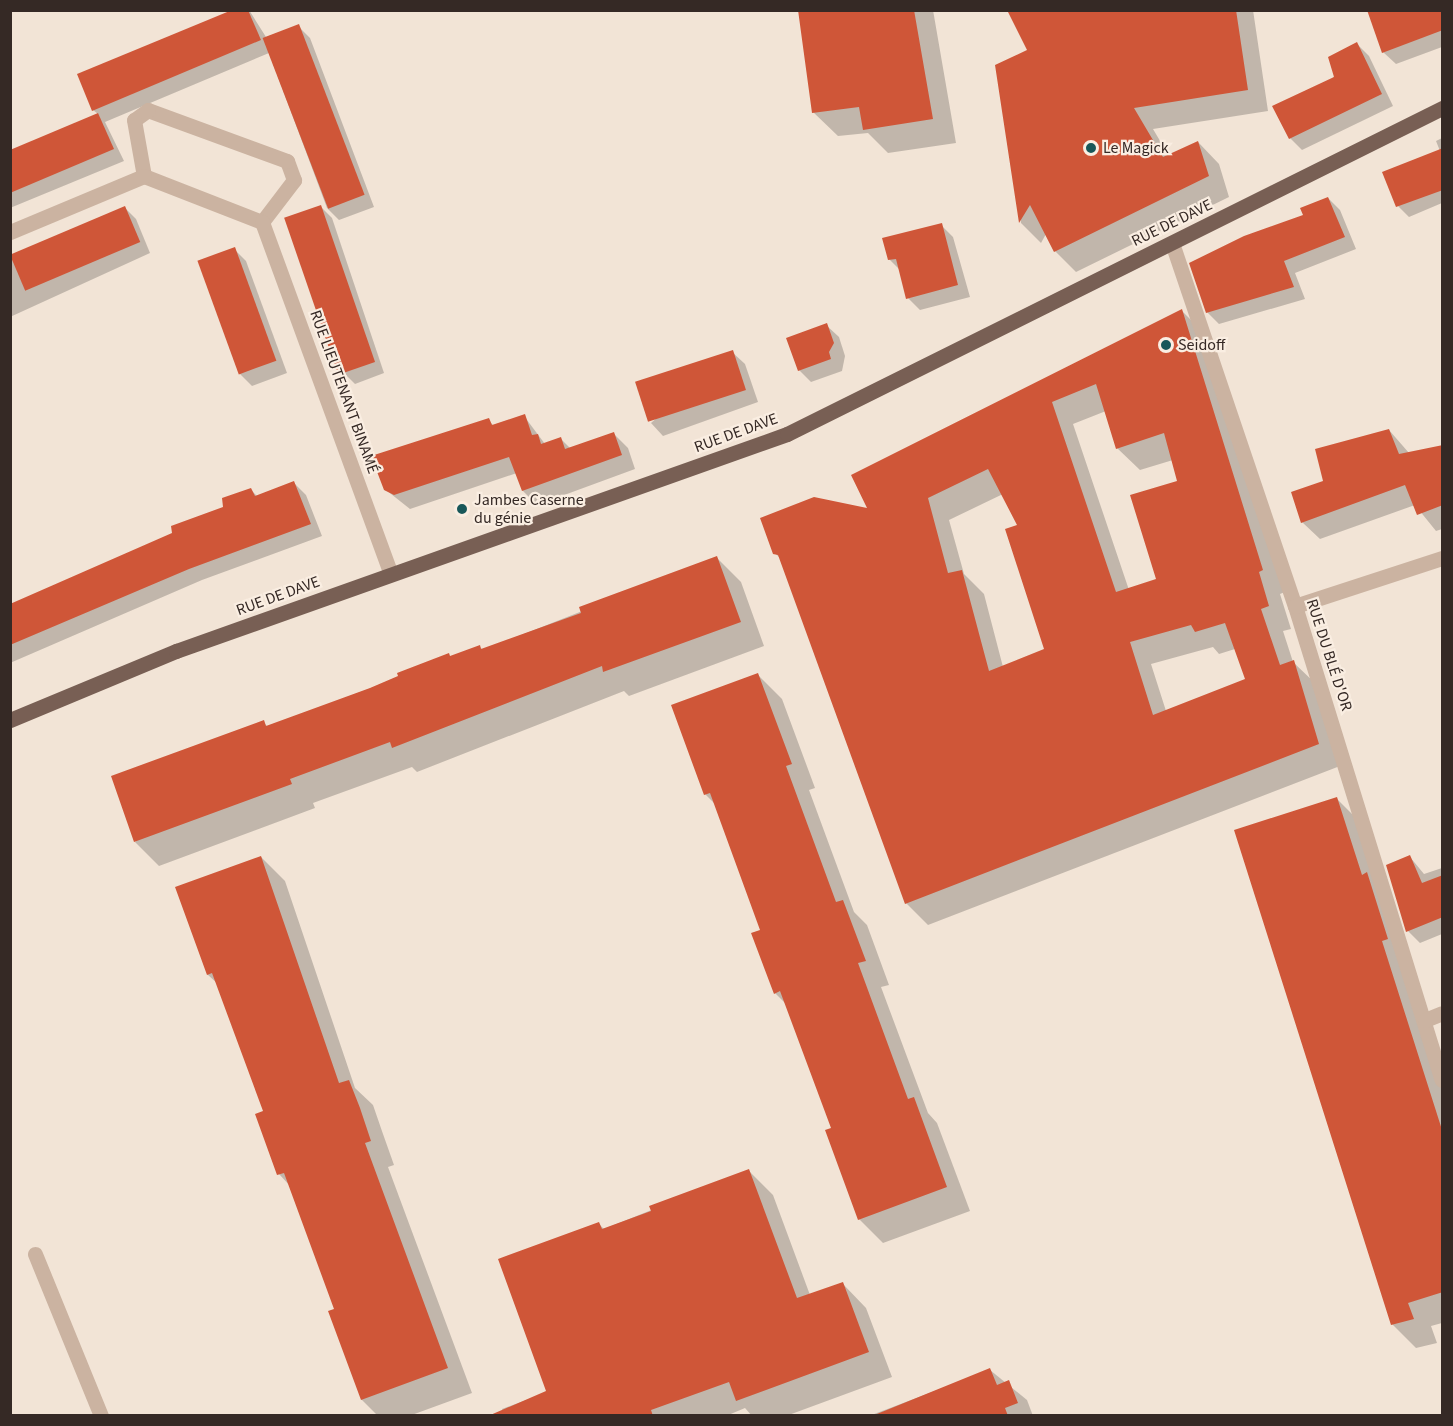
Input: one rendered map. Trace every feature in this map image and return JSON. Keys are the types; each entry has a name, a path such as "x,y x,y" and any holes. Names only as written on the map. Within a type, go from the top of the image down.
{"main road":[{"name":"RUE DE DAVE","path":"10,720 176,651 787,434 1443,108"}],"street":[{"path":"10,232 144,176 262,222 294,180 287,161 148,110 134,120 144,176"},
{"name":"RUE LIEUTENANT BINAMÉ","path":"262,222 391,574"},
{"name":"RUE DU BLÉ D'OR","path":"1172,243 1295,606 1443,1080"},
{"path":"1295,606 1443,558"},
{"path":"1425,1020 1443,1013"},
{"path":"35,1254 100,1416"}],"building":[{"path":"232,10 248,10 261,40 92,111 77,74"},
{"path":"798,10 914,10 933,119 863,130 859,107 812,113"},
{"path":"1007,10 1236,10 1248,90 1134,108 1163,157 1198,141 1209,176 1054,252 1030,205 1019,223 995,65 1027,50"},
{"path":"1367,10 1443,10 1443,30 1382,53"},
{"path":"299,24 365,195 328,209 263,38"},
{"path":"1357,42 1382,94 1289,139 1272,106 1334,77 1328,57"},
{"path":"98,113 114,149 10,193 10,150"},
{"path":"1443,148 1443,190 1396,207 1382,172"},
{"path":"1328,197 1345,237 1284,261 1294,287 1206,313 1189,263 1244,236 1303,215 1300,208"},
{"path":"321,205 375,362 338,375 284,218"},
{"path":"125,206 140,242 25,291 10,255"},
{"path":"942,223 958,285 906,299 896,259 888,260 882,238"},
{"path":"235,247 276,361 239,374 197,261"},
{"path":"1182,309 1263,570 1259,572 1269,606 1261,609 1280,665 1294,660 1319,744 905,904 778,555 773,554 760,518 814,497 867,508 851,475","holes":["1096,384 1116,449 1164,433 1177,481 1130,495 1156,579 1116,592 1052,402","988,469 1017,525 1005,529 1044,649 989,671 962,570 948,573 928,498","1225,623 1245,679 1153,715 1130,642 1191,625 1195,632"]},
{"path":"827,323 834,343 829,352 831,359 798,371 786,338"},
{"path":"733,350 746,390 648,422 635,382"},
{"path":"525,414 532,435 538,434 541,444 561,437 565,449 614,432 622,455 522,491 509,457 394,495 384,490 371,456 489,418 492,425"},
{"path":"1389,429 1399,454 1443,445 1443,505 1417,515 1405,485 1301,523 1291,492 1323,481 1315,449"},
{"path":"294,481 311,524 189,569 10,645 10,604 172,533 171,526 223,507 222,498 251,488 255,496"},
{"path":"717,556 741,622 603,672 602,666 392,748 390,742 290,779 292,784 134,842 111,776 264,720 266,726 370,688 398,676 397,673 449,653 450,656 480,645 481,649 581,613 579,607"},
{"path":"758,673 792,764 786,766 836,902 843,900 866,961 858,963 908,1099 914,1097 947,1187 858,1220 825,1130 831,1128 780,991 774,994 751,933 760,930 710,793 704,795 671,705"},
{"path":"1337,797 1362,875 1367,872 1388,939 1382,941 1443,1133 1443,1292 1408,1303 1414,1319 1391,1325 1234,830"},
{"path":"1410,855 1422,883 1443,875 1443,917 1406,932 1386,865"},
{"path":"261,856 339,1083 349,1080 360,1108 371,1141 365,1143 448,1368 361,1400 328,1311 334,1309 284,1173 277,1175 255,1114 263,1111 212,973 207,975 175,887"},
{"path":"749,1169 797,1298 843,1282 869,1352 736,1401 729,1382 651,1410 653,1416 488,1416 546,1391 498,1259 599,1222 602,1229 651,1211 649,1206"},
{"path":"990,1368 997,1385 1009,1380 1018,1403 1005,1408 1008,1416 872,1416"}],"place":[{"name":"Le Magick","path":"1091,148"},
{"name":"Seidoff","path":"1166,345"},
{"name":"Jambes Caserne du génie","path":"462,509"}]}
